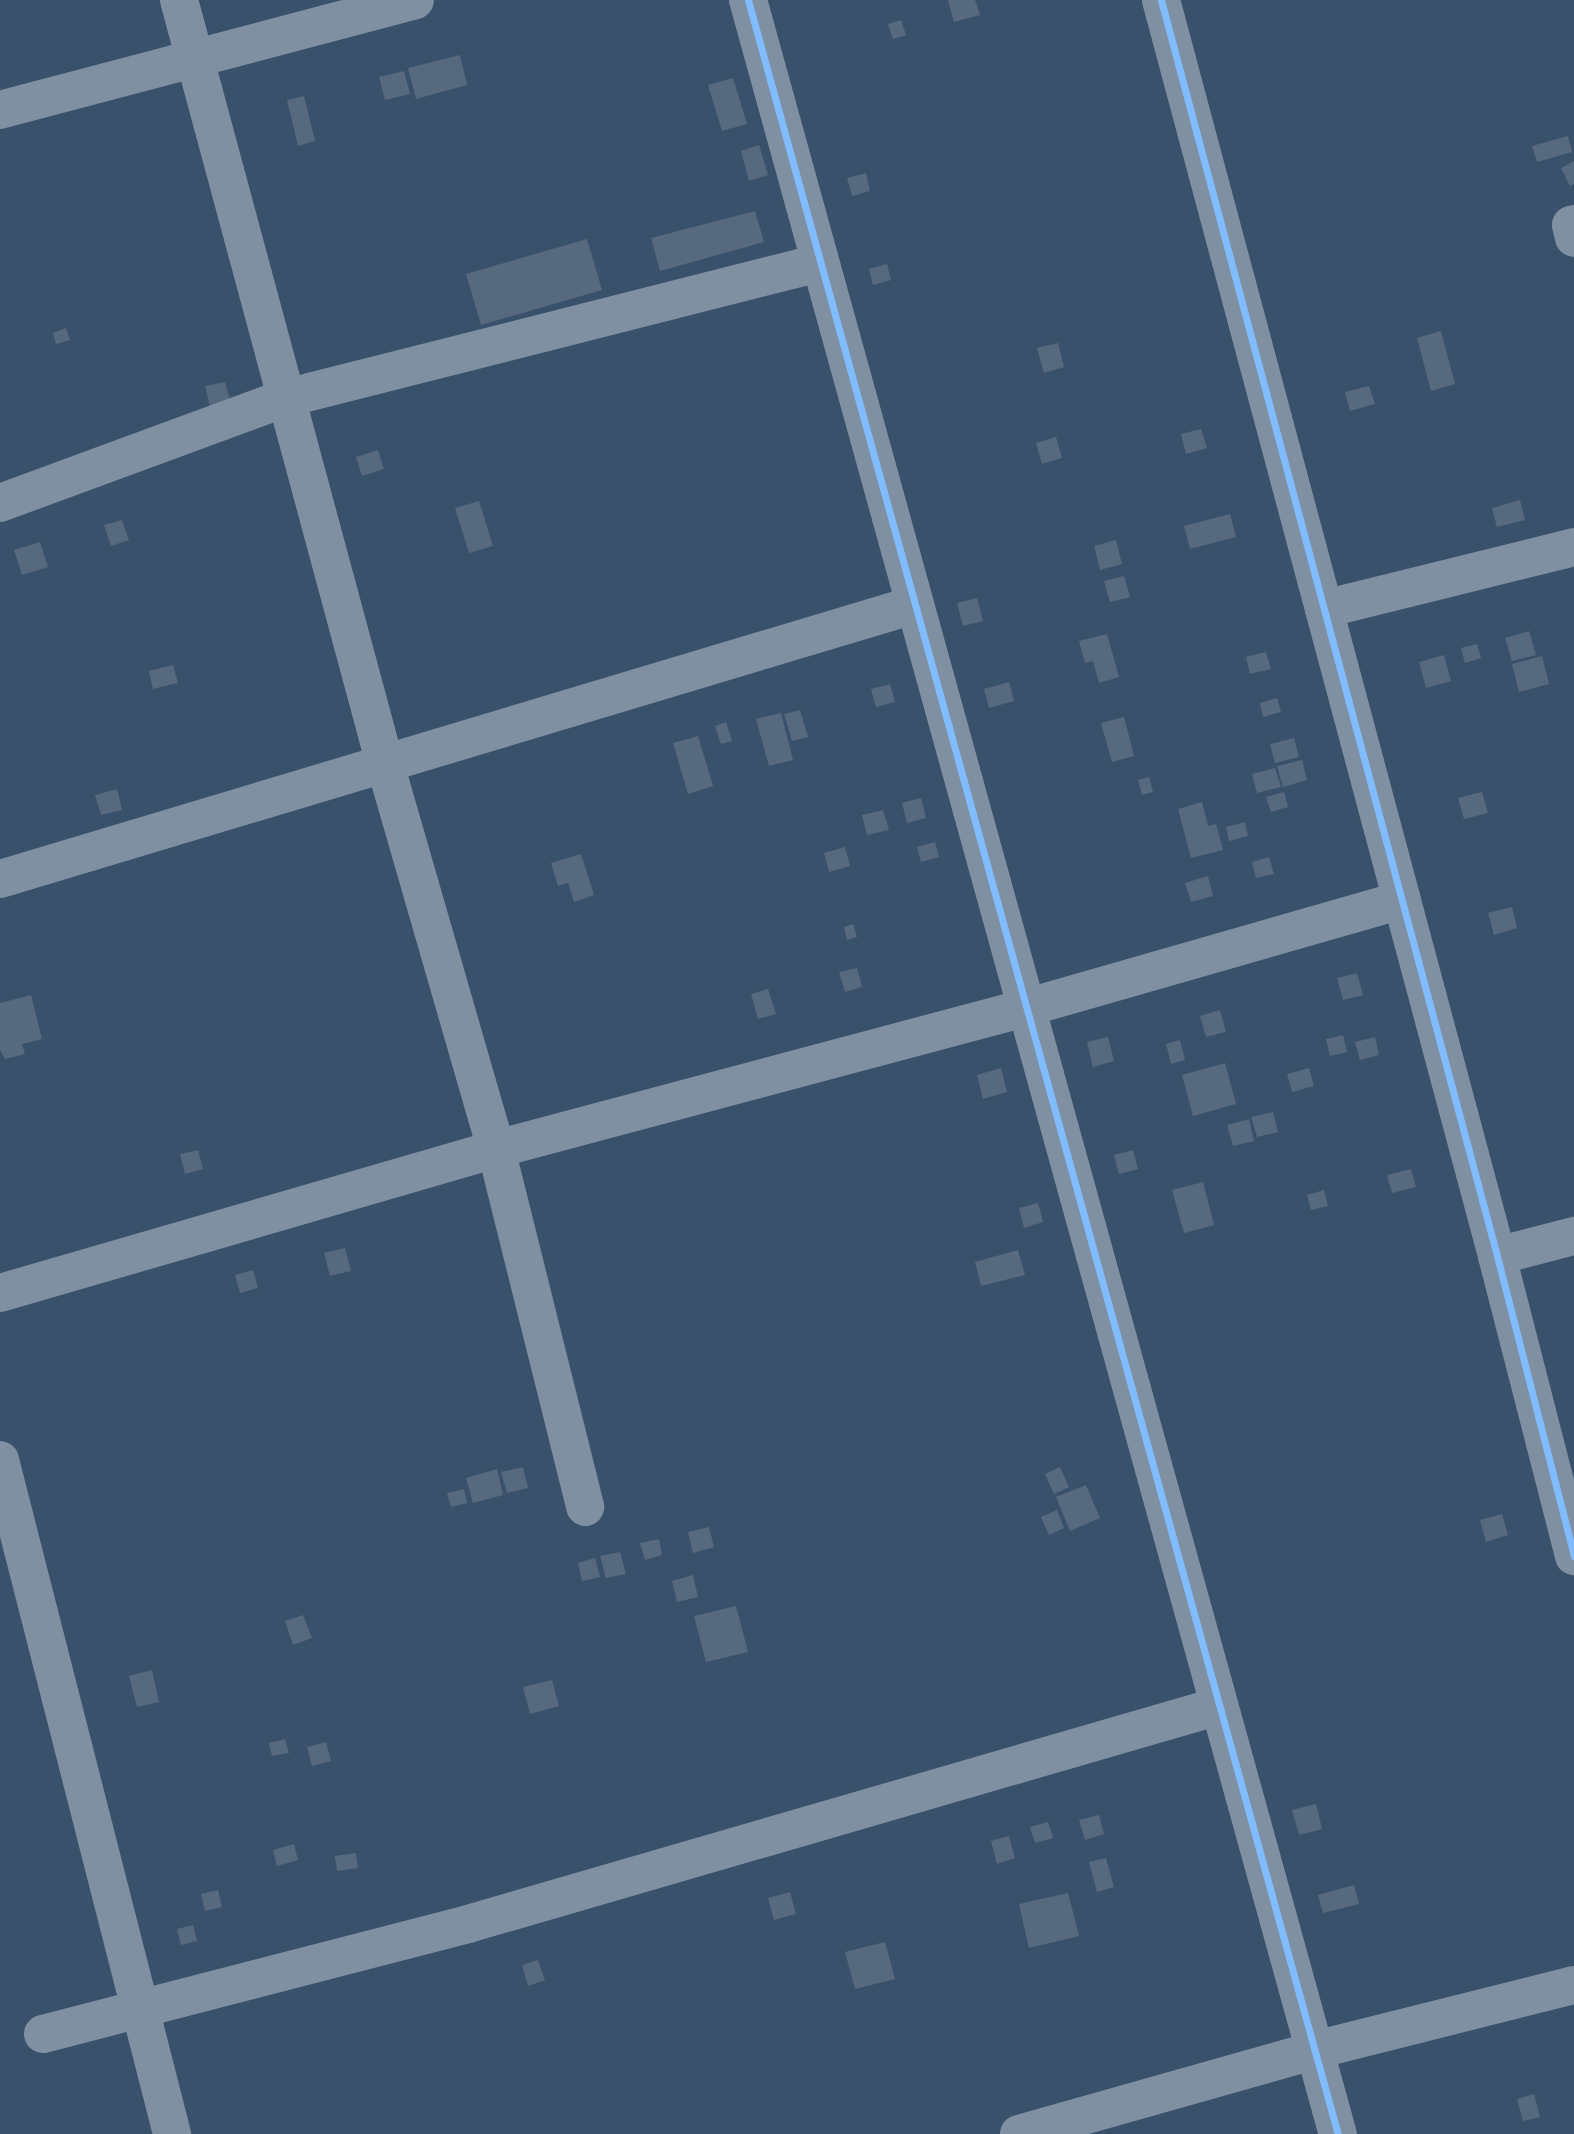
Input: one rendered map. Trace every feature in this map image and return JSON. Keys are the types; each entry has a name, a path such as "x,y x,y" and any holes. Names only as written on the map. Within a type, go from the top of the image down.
{"street":[{"path":"179,0 385,764 496,1149 585,1507"},
{"path":"0,110 415,0"},
{"path":"748,0 1338,2134"},
{"path":"1161,0 1497,1256 1574,1556"},
{"path":"1574,224 1571,225 1574,238"},
{"path":"0,503 286,398 819,263"},
{"path":"1324,609 1574,547"},
{"path":"0,879 914,605"},
{"path":"0,1293 496,1149 1025,1007 1402,900"},
{"path":"1497,1256 1574,1236"},
{"path":"0,1460 172,2134"},
{"path":"43,2035 468,1924 1219,1706"},
{"path":"1019,2134 1315,2050 1574,1985"}],"building":[{"path":"948,0 975,0 980,15 954,22"},
{"path":"901,20 906,35 893,39 888,24"},
{"path":"460,55 467,85 416,99 408,68"},
{"path":"404,71 410,94 385,100 379,77"},
{"path":"733,78 747,124 722,131 708,85"},
{"path":"304,96 315,141 298,146 287,100"},
{"path":"1568,136 1572,152 1537,162 1532,146"},
{"path":"759,145 768,175 749,181 741,151"},
{"path":"1574,161 1574,184 1570,186 1561,168"},
{"path":"866,173 870,191 852,196 847,178"},
{"path":"755,211 764,242 660,271 651,238"},
{"path":"587,239 602,290 481,325 466,274"},
{"path":"887,264 891,280 873,285 869,269"},
{"path":"66,328 70,340 56,344 53,333"},
{"path":"1441,331 1455,384 1431,391 1417,338"},
{"path":"1058,343 1064,367 1044,373 1037,348"},
{"path":"225,382 230,401 210,406 205,386"},
{"path":"1369,386 1375,404 1350,411 1345,392"},
{"path":"1201,429 1207,448 1186,454 1181,434"},
{"path":"1056,437 1062,458 1042,464 1036,443"},
{"path":"378,450 384,469 362,476 356,457"},
{"path":"1520,500 1525,520 1497,527 1492,508"},
{"path":"479,501 493,546 469,553 455,508"},
{"path":"1230,514 1236,537 1190,549 1184,526"},
{"path":"122,520 129,540 111,546 104,525"},
{"path":"1116,540 1122,564 1100,570 1094,546"},
{"path":"40,542 48,567 22,575 14,550"},
{"path":"1124,576 1130,597 1110,602 1104,581"},
{"path":"977,598 983,621 963,626 957,603"},
{"path":"1529,631 1536,655 1512,661 1505,638"},
{"path":"1107,634 1119,677 1099,683 1093,661 1085,663 1079,641"},
{"path":"1477,644 1481,658 1465,663 1461,648"},
{"path":"1266,652 1271,669 1250,674 1246,657"},
{"path":"1444,655 1451,681 1426,688 1419,662"},
{"path":"1542,656 1549,684 1519,692 1512,664"},
{"path":"173,665 178,683 153,689 149,671"},
{"path":"1009,682 1014,701 989,708 984,689"},
{"path":"890,684 895,702 876,707 871,689"},
{"path":"1277,698 1281,712 1263,717 1260,703"},
{"path":"800,710 808,737 792,741 784,714"},
{"path":"781,713 793,760 769,766 756,719"},
{"path":"1124,717 1134,756 1112,762 1101,723"},
{"path":"726,722 732,741 721,744 715,726"},
{"path":"698,736 713,786 688,794 673,743"},
{"path":"1294,738 1299,757 1275,763 1270,744"},
{"path":"1302,760 1307,780 1283,787 1277,766"},
{"path":"1275,768 1281,787 1257,793 1252,774"},
{"path":"1149,777 1153,792 1142,795 1138,780"},
{"path":"117,789 122,810 101,815 95,795"},
{"path":"1284,792 1288,807 1271,812 1266,797"},
{"path":"1482,792 1488,813 1464,819 1458,798"},
{"path":"921,798 926,818 907,823 902,803"},
{"path":"1202,802 1208,826 1216,824 1223,850 1191,858 1178,809"},
{"path":"883,810 889,830 867,835 862,815"},
{"path":"1245,822 1248,836 1229,841 1226,827"},
{"path":"935,842 939,857 921,862 917,847"},
{"path":"845,847 850,866 829,872 824,853"},
{"path":"581,854 594,895 574,902 568,883 558,886 551,863"},
{"path":"1269,857 1274,874 1256,878 1252,862"},
{"path":"1208,876 1213,896 1191,902 1185,883"},
{"path":"1512,907 1517,928 1494,935 1488,913"},
{"path":"853,924 857,937 847,940 844,927"},
{"path":"857,968 862,987 845,992 839,972"},
{"path":"1357,973 1363,995 1343,1000 1337,978"},
{"path":"768,989 776,1014 758,1019 751,994"},
{"path":"31,995 42,1039 22,1044 25,1054 5,1059 0,1050 0,1003"},
{"path":"1220,1010 1226,1032 1206,1037 1200,1016"},
{"path":"1343,1035 1347,1052 1330,1056 1326,1039"},
{"path":"1108,1037 1114,1061 1093,1067 1087,1042"},
{"path":"1375,1037 1379,1055 1360,1060 1355,1042"},
{"path":"1180,1040 1185,1060 1171,1064 1166,1044"},
{"path":"1225,1063 1236,1104 1193,1116 1182,1075"},
{"path":"1001,1068 1007,1092 983,1099 977,1075"},
{"path":"1309,1068 1314,1086 1292,1092 1287,1074"},
{"path":"1273,1112 1278,1132 1257,1137 1251,1117"},
{"path":"1249,1119 1254,1141 1233,1146 1227,1125"},
{"path":"198,1150 203,1169 185,1174 180,1154"},
{"path":"1133,1150 1138,1169 1119,1174 1114,1155"},
{"path":"1411,1169 1416,1187 1392,1193 1387,1175"},
{"path":"1203,1182 1214,1225 1184,1233 1172,1190"},
{"path":"1324,1190 1328,1206 1311,1210 1307,1195"},
{"path":"1038,1203 1043,1222 1024,1228 1019,1208"},
{"path":"345,1248 351,1271 330,1276 324,1253"},
{"path":"1018,1250 1025,1275 981,1286 975,1262"},
{"path":"253,1270 258,1288 240,1293 235,1275"},
{"path":"523,1467 528,1488 507,1493 501,1472"},
{"path":"1060,1467 1069,1487 1054,1494 1045,1474"},
{"path":"497,1469 503,1495 473,1503 466,1478"},
{"path":"1086,1485 1100,1518 1070,1531 1056,1497"},
{"path":"464,1489 467,1503 451,1507 447,1493"},
{"path":"1057,1510 1064,1528 1049,1535 1041,1517"},
{"path":"1502,1514 1508,1535 1486,1542 1480,1520"},
{"path":"709,1527 714,1547 693,1553 688,1532"},
{"path":"659,1539 662,1555 645,1560 640,1543"},
{"path":"620,1552 626,1574 606,1578 600,1556"},
{"path":"595,1558 600,1577 582,1581 578,1563"},
{"path":"693,1575 698,1597 677,1602 672,1581"},
{"path":"736,1606 748,1652 706,1662 694,1616"},
{"path":"303,1615 312,1638 293,1645 285,1621"},
{"path":"152,1670 159,1702 137,1707 129,1676"},
{"path":"552,1680 559,1706 530,1714 523,1687"},
{"path":"285,1739 289,1753 272,1756 269,1743"},
{"path":"326,1742 331,1761 312,1766 307,1747"},
{"path":"1316,1804 1322,1829 1299,1835 1292,1810"},
{"path":"1099,1815 1104,1834 1085,1840 1079,1820"},
{"path":"1048,1822 1053,1838 1035,1843 1030,1827"},
{"path":"1009,1836 1015,1858 997,1864 991,1841"},
{"path":"294,1844 298,1860 277,1866 273,1850"},
{"path":"356,1853 358,1868 337,1871 335,1856"},
{"path":"1106,1858 1114,1887 1097,1892 1089,1862"},
{"path":"1354,1885 1359,1904 1323,1913 1318,1895"},
{"path":"218,1890 222,1907 205,1911 201,1894"},
{"path":"790,1892 796,1914 774,1920 768,1898"},
{"path":"1068,1893 1079,1936 1029,1948 1019,1904"},
{"path":"193,1925 197,1941 181,1945 177,1929"},
{"path":"885,1942 895,1979 855,1989 845,1952"},
{"path":"538,1960 545,1980 528,1986 522,1965"},
{"path":"1534,2094 1540,2117 1523,2121 1517,2099"}],"cycle path":[{"path":"748,0 1338,2134"},
{"path":"1161,0 1497,1256 1574,1556"}]}
